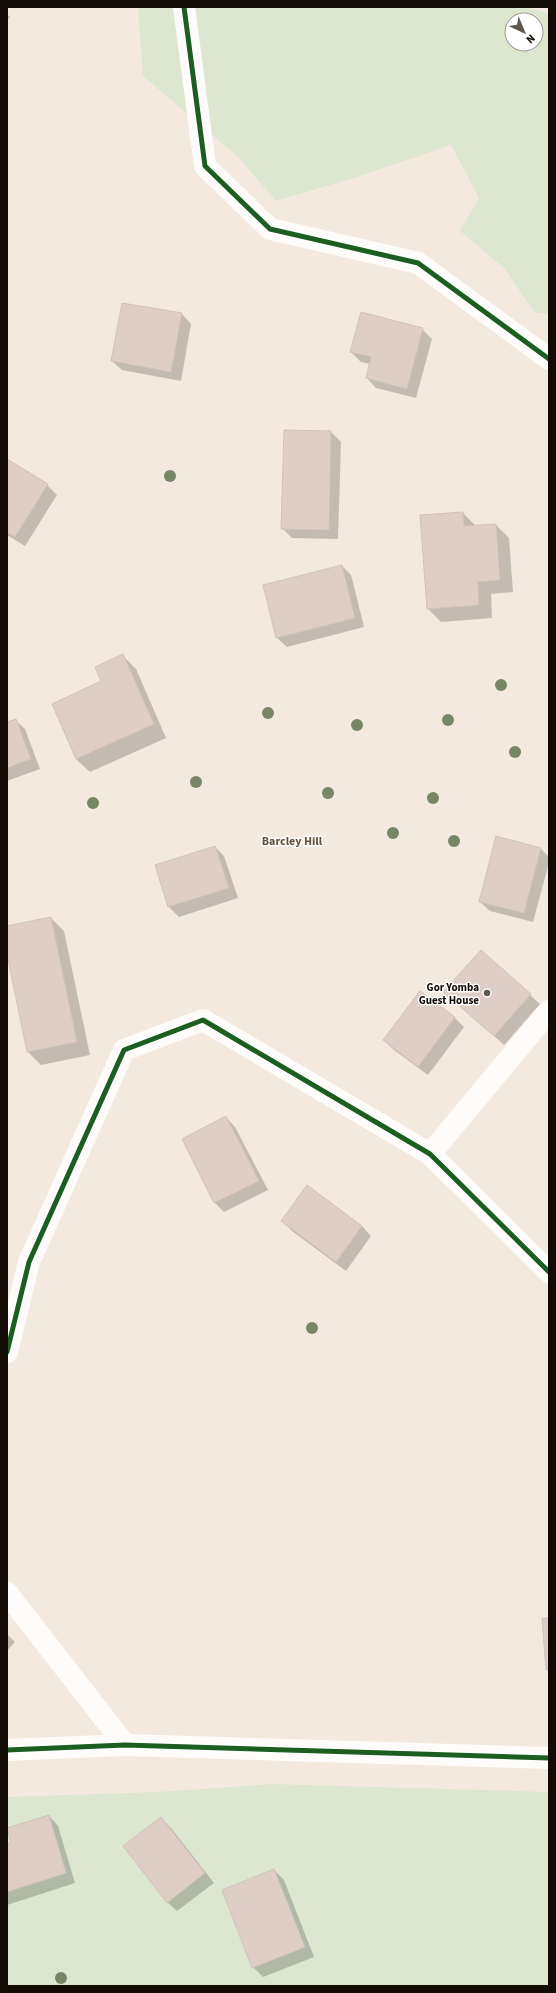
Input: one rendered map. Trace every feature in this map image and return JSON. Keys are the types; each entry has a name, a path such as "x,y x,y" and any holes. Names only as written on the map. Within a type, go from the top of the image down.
{"street":[{"path":"184,7 204,166 270,229 418,263 549,358"},
{"path":"430,1154 549,1012"},
{"path":"7,1352 29,1262 124,1050 203,1020 430,1154 549,1272"},
{"path":"7,1593 125,1745"},
{"path":"7,1750 125,1745 549,1758"}],"green space":[{"path":"138,7 524,7 542,11 544,12 504,12 504,52 544,52 544,12 549,15 549,313 535,313 505,269 460,231 479,198 451,145 357,177 276,201 238,157 143,76"},
{"path":"273,1784 549,1792 549,1986 7,1986 7,1797 157,1792"}],"building":[{"path":"122,303 182,313 171,372 111,361"},
{"path":"361,312 423,328 407,389 366,378 371,357 350,352"},
{"path":"284,430 331,431 329,530 281,529"},
{"path":"7,459 48,484 15,537 7,532"},
{"path":"463,512 464,526 496,524 500,580 478,582 479,605 427,609 420,515"},
{"path":"342,565 355,618 276,638 263,585"},
{"path":"123,654 154,724 76,759 52,704 101,681 95,667"},
{"path":"16,719 31,759 7,768 7,722"},
{"path":"496,836 541,848 524,913 479,902"},
{"path":"215,846 229,888 168,907 155,865"},
{"path":"51,917 77,1042 27,1052 7,954 7,926"},
{"name":"Gor Yomba Guest House","path":"481,950 531,994 494,1036 443,992"},
{"path":"420,991 455,1017 418,1067 383,1040"},
{"path":"226,1116 259,1181 214,1203 182,1139"},
{"path":"307,1185 362,1226 336,1262 281,1221"},
{"path":"542,1618 549,1618 549,1670 546,1670"},
{"path":"49,1815 66,1873 7,1892 7,1844 11,1843 7,1828"},
{"path":"161,1817 205,1873 167,1903 123,1846"},
{"path":"274,1869 305,1947 252,1968 222,1890"}],"cycle path":[{"path":"184,7 205,166 270,229 418,263 549,359"},
{"path":"7,1352 29,1262 124,1050 203,1020 430,1154 549,1272"},
{"path":"7,1750 125,1745 549,1758"}],"place":[{"name":"Gor Yomba Guest House","path":"487,993"}],"district":[{"name":"Barcley Hill","path":"292,841"}]}
